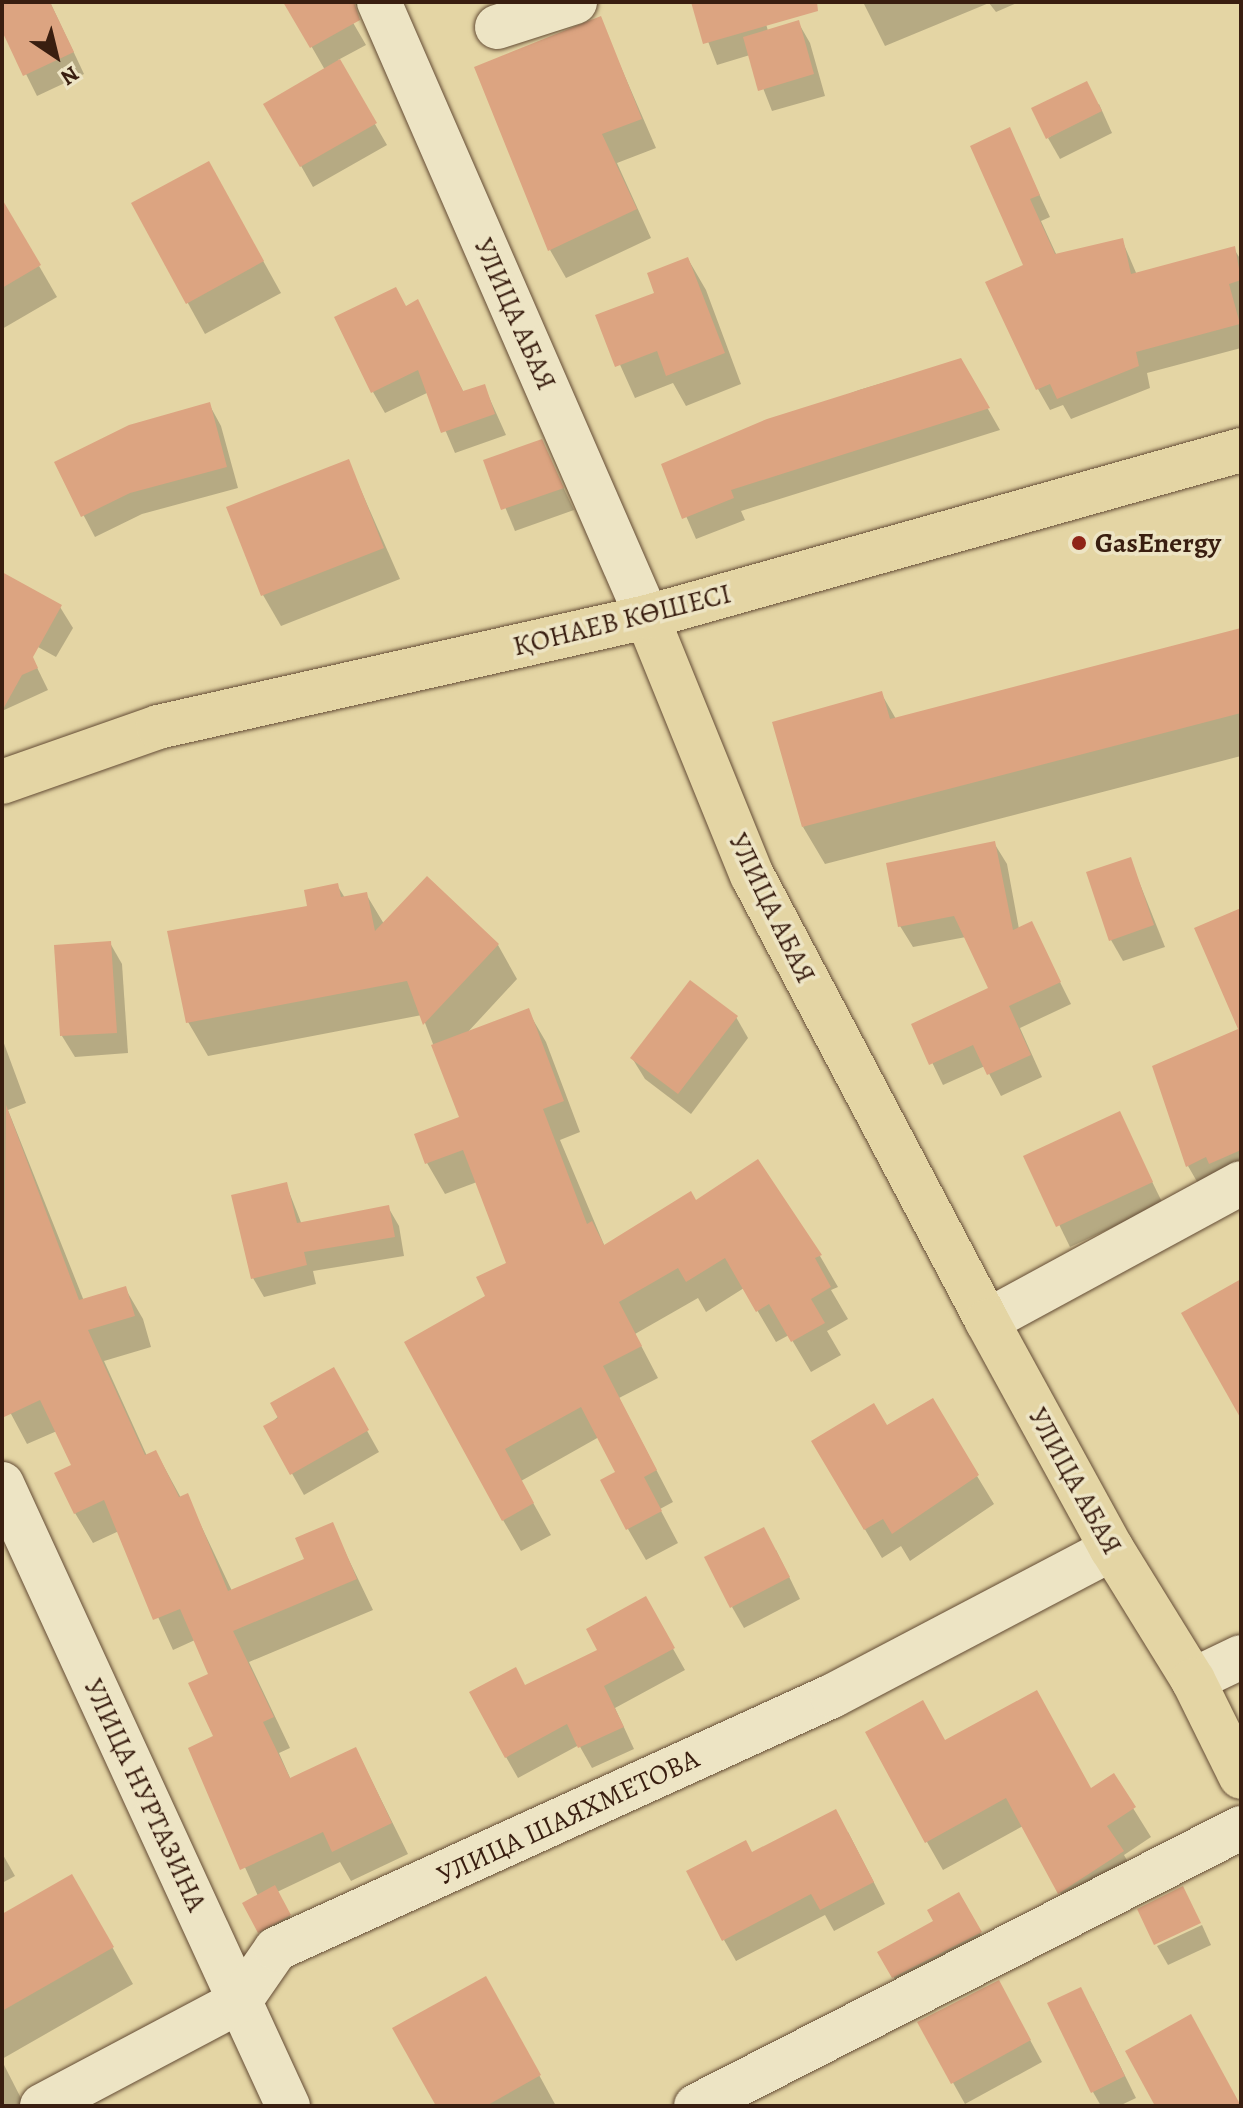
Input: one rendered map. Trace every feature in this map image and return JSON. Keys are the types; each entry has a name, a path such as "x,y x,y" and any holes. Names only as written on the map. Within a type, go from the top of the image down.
{"main road":[{"name":"ҚОНАЕВ КӨШЕСІ","path":"2,782 158,727 647,617 1241,450"},
{"name":"УЛИЦА АБАЯ","path":"647,617 752,875 987,1321 1112,1549 1193,1680 1241,1777"}],"street":[{"name":"УЛИЦА АБАЯ","path":"379,2 647,617"},
{"path":"497,27 575,2"},
{"path":"987,1321 1241,1183"},
{"name":"УЛИЦА НУРТАЗИНА","path":"2,1484 288,2106"},
{"name":"УЛИЦА ШАЯХМЕТОВА","path":"42,2106 240,2001 276,1949 832,1696 1112,1549"},
{"path":"1193,1680 1241,1657"},
{"path":"696,2106 1241,1828"}],"building":[{"path":"2,2 50,2 74,52 23,76 2,31"},
{"path":"283,2 354,2 360,20 310,48"},
{"path":"691,2 817,2 818,11 703,44"},
{"path":"601,16 642,119 602,134 637,209 548,251 474,67"},
{"path":"799,20 814,74 758,91 743,37"},
{"path":"340,59 377,123 300,167 263,104"},
{"path":"1087,81 1102,111 1046,139 1031,108"},
{"path":"1010,127 1040,195 1030,199 1055,254 1123,238 1131,274 1235,246 1241,280 1229,284 1240,324 1136,352 1139,366 1057,399 1050,384 1036,390 985,282 1023,265 970,146"},
{"path":"209,161 264,261 186,304 131,203"},
{"path":"2,199 41,265 2,288"},
{"path":"688,257 725,353 666,376 657,351 615,367 595,315 654,293 647,273"},
{"path":"396,287 406,306 418,299 463,391 485,384 495,414 441,433 418,370 371,393 334,317"},
{"path":"961,358 990,408 731,490 734,498 682,519 661,464 767,419"},
{"path":"210,402 227,467 130,493 81,517 54,462 129,425"},
{"path":"542,439 564,488 501,510 483,460"},
{"path":"349,459 384,548 261,596 226,507"},
{"path":"2,572 62,605 33,657 38,668 22,675 2,711"},
{"path":"1241,628 1241,713 802,827 772,722 882,691 890,719"},
{"path":"995,841 1013,930 1032,921 1061,982 1009,1006 1031,1055 987,1075 973,1045 929,1065 911,1024 988,988 954,916 898,927 886,863"},
{"path":"1131,857 1154,925 1109,941 1086,872"},
{"path":"427,876 499,944 423,1025 407,981 186,1023 167,931 307,906 304,890 338,883 341,897 367,892 375,931"},
{"path":"1241,908 1241,1150 1209,1164 1206,1157 1186,1167 1152,1066 1238,1029 1194,928"},
{"path":"111,941 117,1033 60,1036 54,945"},
{"path":"690,980 738,1016 678,1094 630,1058"},
{"path":"529,1008 564,1101 543,1109 587,1224 592,1221 604,1245 691,1191 696,1200 758,1159 822,1255 815,1258 831,1287 811,1299 825,1323 791,1342 769,1304 756,1312 725,1258 686,1282 678,1268 619,1302 642,1346 603,1366 657,1470 644,1477 662,1511 626,1530 600,1480 615,1472 581,1407 505,1449 534,1503 502,1521 404,1342 485,1296 476,1277 506,1263 463,1150 425,1164 414,1134 459,1117 431,1045"},
{"path":"6,1105 79,1300 126,1286 135,1316 88,1330 145,1455 156,1450 179,1497 188,1493 228,1591 304,1559 295,1538 333,1522 357,1579 233,1631 274,1717 263,1722 290,1778 356,1747 392,1823 332,1852 323,1832 240,1870 188,1748 213,1736 188,1683 208,1674 180,1609 153,1620 104,1500 74,1514 54,1473 71,1465 40,1400 2,1418"},
{"path":"1120,1111 1153,1182 1056,1227 1023,1156"},
{"path":"287,1182 297,1223 389,1205 395,1237 304,1252 307,1265 251,1279 231,1195"},
{"path":"1241,1279 1241,1419 1181,1313"},
{"path":"334,1367 369,1430 290,1475 263,1426 278,1418 270,1403"},
{"path":"933,1398 979,1475 892,1534 883,1519 864,1530 811,1441 874,1403 887,1425"},
{"path":"764,1527 790,1577 730,1608 704,1557"},
{"path":"646,1596 675,1648 604,1686 624,1727 578,1748 567,1724 505,1758 469,1692 516,1667 525,1685 597,1650 586,1629"},
{"path":"1037,1690 1091,1788 1114,1773 1136,1807 1107,1826 1124,1851 1058,1894 1006,1798 925,1843 865,1732 923,1700 945,1740"},
{"path":"836,1809 874,1882 820,1910 811,1894 722,1941 686,1871 746,1840 752,1852"},
{"path":"72,1874 114,1947 2,2011 2,1914"},
{"path":"275,1885 291,1915 258,1933 242,1903"},
{"path":"1183,1886 1201,1923 1154,1945 1137,1909"},
{"path":"959,1892 982,1932 892,1978 877,1952 933,1921 927,1910"},
{"path":"486,1976 541,2075 486,2106 436,2106 392,2028"},
{"path":"999,1980 1031,2040 951,2084 917,2022"},
{"path":"1081,1987 1125,2076 1091,2093 1047,2003"},
{"path":"1191,2014 1241,2106 1155,2106 1125,2051"}],"place":[{"name":"GasEnergy","path":"1079,543"}]}
